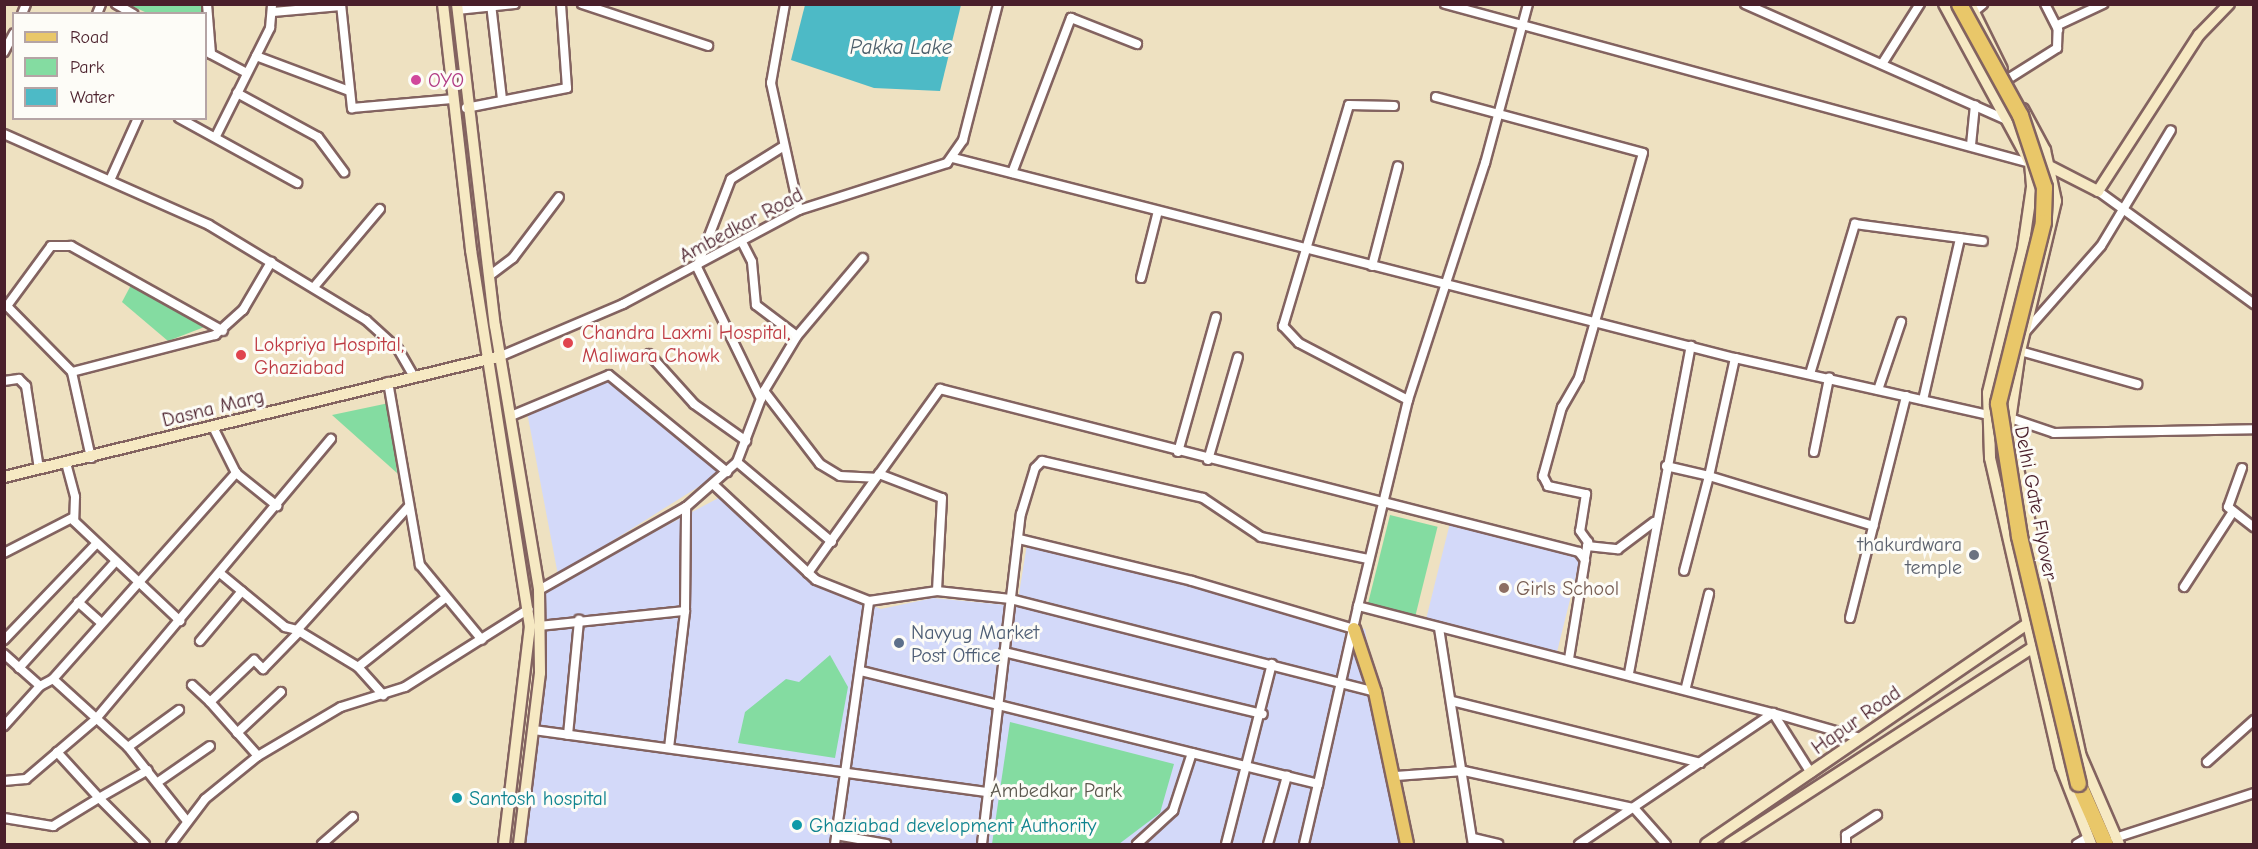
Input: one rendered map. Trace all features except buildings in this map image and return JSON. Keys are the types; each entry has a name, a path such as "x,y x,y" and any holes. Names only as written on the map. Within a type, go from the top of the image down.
{"highway":[{"name":"Delhi Gate Flyover","path":"1959,4 2020,115 2044,187 2043,222 2002,368 1998,403 2001,449 2033,625 2068,753 2113,842"}],"main road":[{"path":"443,4 452,99 495,357 529,609 529,657 504,844"},
{"path":"1944,4 2030,163 2027,225 1987,415 1990,458 2033,625 2031,647 2061,767 2089,841"},
{"path":"2055,184 2083,186 2098,190 2199,35 2229,4"},
{"path":"457,7 466,108 489,276 495,357 511,416 539,591 534,730 519,844"},
{"path":"1976,7 2051,167 2055,184 2052,228 2020,351 2010,418 2081,760 2113,842"},
{"path":"2051,167 2083,186"},
{"path":"2027,225 2052,228"},
{"name":"Dasna Marg","path":"4,477 92,458 388,381 495,357"},
{"name":"Hapur Road","path":"1706,844 1811,774 1860,738 2051,614"},
{"path":"1354,629 1375,692 1396,776 1407,844"},
{"name":"Hapur Road","path":"1729,844 2031,647 2056,639"}],"street":[{"path":"116,4 130,12"},
{"path":"207,4 208,53 247,73"},
{"path":"457,7 515,4"},
{"path":"466,108 502,99 567,88 561,4"},
{"path":"582,4 708,46"},
{"path":"785,4 771,69 784,146 799,210"},
{"path":"998,4 963,140 953,158 1735,358 1987,415"},
{"path":"1445,4 1971,145 2030,163"},
{"path":"1304,844 1354,629 1380,504 1408,399 1497,113 1528,4"},
{"path":"1745,4 2007,120"},
{"path":"1881,64 1920,4"},
{"path":"2008,79 2057,48 2058,30 2045,4"},
{"path":"2058,30 2103,4"},
{"path":"216,136 256,56 273,8 341,5 349,103 357,110 452,99"},
{"path":"491,5 502,99"},
{"path":"1955,24 1976,7"},
{"path":"1012,173 1071,18 1137,44"},
{"path":"256,56 349,91"},
{"path":"237,93 318,137 344,172"},
{"path":"1436,97 1642,153 1593,322 1543,481 1586,494 1580,531 1587,546 1569,659"},
{"path":"1394,106 1349,105 1283,326 1286,333 1408,399"},
{"path":"1971,145 1975,105"},
{"path":"111,178 137,120"},
{"path":"183,120 216,136 297,183"},
{"path":"2024,335 2097,252 2120,210 2171,130"},
{"path":"4,134 111,178 209,225 314,287 386,337 413,375"},
{"path":"784,146 731,179 697,267 763,395 820,464 840,476 877,476 942,498 937,591"},
{"name":"Ambedkar Road","path":"495,357 697,267 799,210 933,170 953,158"},
{"path":"1372,266 1398,166"},
{"path":"2098,190 2120,210 2253,304"},
{"path":"489,276 513,258 559,197"},
{"path":"314,287 380,208"},
{"path":"1141,278 1158,211"},
{"path":"1810,374 1855,224 1983,241"},
{"path":"1923,400 1960,238"},
{"path":"92,458 72,372 7,306 57,242 223,331"},
{"path":"742,242 752,262 756,305 797,336"},
{"path":"539,591 686,507 714,485 737,462 763,395 797,336 863,258"},
{"path":"72,372 223,331 243,310 271,262"},
{"path":"1178,452 1216,317"},
{"path":"1878,390 1900,322"},
{"path":"1629,673 1690,346"},
{"path":"2020,351 2137,384"},
{"path":"649,354 694,404 746,441"},
{"path":"1208,460 1238,357"},
{"path":"1684,572 1709,476 1735,358"},
{"path":"511,416 609,375 727,472"},
{"path":"1814,452 1829,378"},
{"path":"4,381 19,379 26,386 39,469"},
{"path":"388,381 408,507 420,565 482,640"},
{"path":"808,573 940,389 1585,557"},
{"path":"1850,618 1906,396"},
{"path":"2010,418 2054,433 2253,429"},
{"path":"213,427 236,473 277,506"},
{"path":"4,781 26,779 95,720 221,574 331,439"},
{"path":"982,844 1018,540 1030,478 1048,459 1203,498 1261,537 1368,559"},
{"path":"737,462 832,542"},
{"path":"66,463 75,498 72,518"},
{"path":"1666,466 1709,476 1874,526"},
{"path":"2242,468 2228,507 2232,513 2253,527"},
{"path":"4,726 40,686 52,679 136,580 236,473"},
{"path":"714,485 808,573 832,589 869,601 937,591 1011,599 1375,692"},
{"path":"210,702 254,660 263,669 408,507"},
{"path":"669,748 685,611 686,507"},
{"path":"2184,587 2232,513"},
{"path":"72,518 180,621"},
{"path":"4,553 72,518"},
{"path":"1587,546 1626,546 1656,521"},
{"path":"1018,540 1192,581 1354,629"},
{"path":"4,640 97,543"},
{"path":"19,668 116,561"},
{"path":"221,574 285,627 298,630 358,667 383,694"},
{"path":"200,641 242,591"},
{"path":"1686,687 1709,594"},
{"path":"358,667 445,598"},
{"path":"835,844 861,672 869,601"},
{"path":"78,602 100,622"},
{"path":"1358,606 1439,628 1686,687 1860,738"},
{"path":"171,844 186,820 258,756 341,707 383,694 482,640 529,609"},
{"path":"539,626 579,620 685,611"},
{"path":"568,735 579,620"},
{"path":"1439,628 1464,771 1473,841 1498,844"},
{"path":"1004,652 1263,714"},
{"path":"4,654 40,686"},
{"path":"1226,844 1263,714 1272,664"},
{"path":"861,672 998,702 1318,784"},
{"path":"52,679 95,720 128,747 186,820"},
{"path":"192,685 258,756"},
{"path":"237,733 281,692"},
{"path":"1452,700 1700,763"},
{"path":"128,747 179,710"},
{"path":"1579,844 1773,713"},
{"path":"1773,713 1811,774"},
{"path":"2206,762 2253,720"},
{"path":"534,730 988,792"},
{"path":"158,782 210,746"},
{"path":"57,752 145,844"},
{"path":"1137,844 1168,820 1192,753"},
{"path":"4,818 53,826 148,770"},
{"path":"1396,776 1464,771 1634,808 1666,844"},
{"path":"1268,844 1287,776"},
{"path":"2113,842 2253,793"},
{"path":"1846,844 1846,835 1877,815"},
{"path":"322,844 353,817"},
{"path":"836,836 886,844"},
{"path":"2077,844 2089,841"}],"shaded area":[{"path":"608,380 722,472 558,575 527,412"},
{"path":"726,494 804,564 851,598 881,609 933,598 1017,606 1028,538 1365,629 1403,844 525,844 544,697 545,590"},
{"name":"Girls School","path":"1450,523 1581,556 1557,653 1426,620"}],"green space":[{"path":"130,5 201,5 202,12 145,12"},
{"path":"131,285 207,326 168,341 122,302"},
{"path":"389,403 397,473 332,415"},
{"path":"1390,515 1438,527 1415,617 1368,605"},
{"path":"830,655 848,687 835,758 738,743 745,712 786,679 799,682"},
{"name":"Ambedkar Park","path":"1010,722 1174,764 1160,813 1119,844 992,844"}],"water":[{"name":"Pakka Lake","path":"805,5 961,5 940,91 874,88 791,60"}],"place":[{"name":"OYO","path":"416,80"},
{"name":"Chandra Laxmi Hospital, Maliwara Chowk","path":"568,343"},
{"name":"Lokpriya Hospital, Ghaziabad","path":"241,355"},
{"name":"thakurdwara temple","path":"1974,555"},
{"name":"Girls School","path":"1504,588"},
{"name":"Navyug Market Post Office","path":"899,643"},
{"name":"Santosh hospital","path":"457,798"},
{"name":"Ghaziabad development Authority","path":"797,825"}]}
